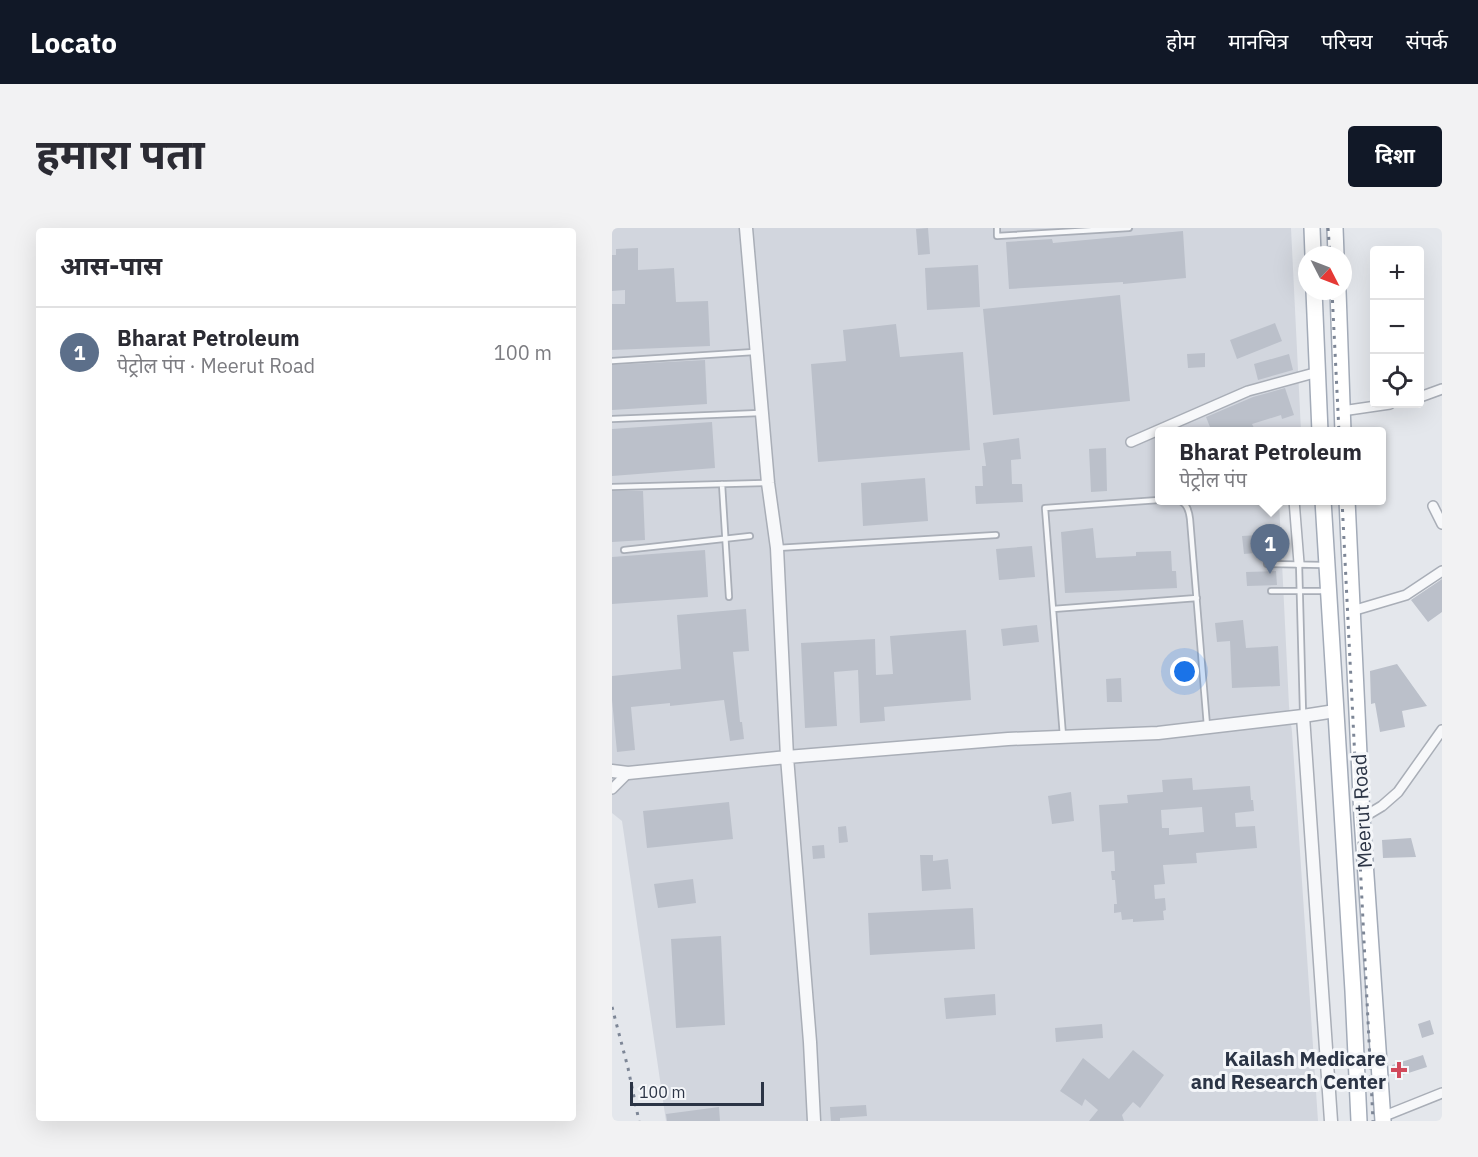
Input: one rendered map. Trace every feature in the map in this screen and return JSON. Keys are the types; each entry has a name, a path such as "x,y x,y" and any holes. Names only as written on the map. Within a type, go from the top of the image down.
{"main road":[{"path":"1312,228 1313,246"},
{"path":"1335,228 1336,246"},
{"path":"1314,300 1320,427"},
{"path":"1338,300 1343,427"},
{"name":"Meerut Road","path":"1323,505 1359,1121"},
{"name":"Meerut Road","path":"1347,505 1362,818 1383,1119"},
{"path":"1335,711 1357,708"}],"street":[{"path":"746,228 768,483 777,548 787,757 810,1042 814,1121"},
{"path":"1165,427 1248,391 1318,372"},
{"path":"1424,395 1442,389"},
{"path":"1342,411 1370,407"},
{"path":"1131,442 1155,432"},
{"path":"1294,505 1299,563"},
{"path":"1433,506 1442,524"},
{"path":"1352,611 1406,595 1442,571"},
{"path":"612,771 628,773 1008,739 1158,733 1335,711"},
{"path":"1304,716 1330,1121"},
{"path":"1362,818 1382,806 1398,792 1442,730"},
{"path":"612,789 628,773"},
{"path":"1383,1119 1442,1093"}],"lane":[{"path":"997,228 997,236 1129,228"},
{"path":"612,361 757,352"},
{"path":"612,419 763,413"},
{"path":"612,487 768,483"},
{"path":"722,484 729,597"},
{"path":"1063,738 1045,508 1155,500"},
{"path":"1185,505 1188,509 1207,726"},
{"path":"777,548 996,535"},
{"path":"624,550 750,536"},
{"path":"1299,563 1304,716"},
{"path":"1267,564 1326,565"},
{"path":"1271,591 1327,591"},
{"path":"1053,609 1197,598"}],"shaded area":[{"path":"612,228 1291,228 1301,427 1155,427 1155,505 1279,505 1289,706 1318,1121 666,1121 622,821 612,813"}],"building":[{"path":"928,228 930,254 918,255 916,229"},
{"path":"1183,231 1186,278 1123,284 1123,282 1009,289 1006,242 1052,239 1053,243"},
{"path":"638,248 638,270 674,268 676,302 708,301 710,346 612,350 612,304 625,304 625,290 612,291 612,255 616,255 616,249"},
{"path":"978,265 980,307 927,310 925,268"},
{"path":"1120,295 1130,401 993,415 983,309"},
{"path":"1275,323 1282,341 1237,359 1230,340"},
{"path":"896,324 900,357 963,352 970,450 818,462 811,364 846,361 843,330"},
{"path":"1205,353 1205,367 1188,368 1187,354"},
{"path":"1289,354 1293,370 1258,380 1254,364"},
{"path":"705,360 707,404 612,410 612,365"},
{"path":"1285,388 1294,415 1282,419 1281,415 1252,424 1254,427 1210,427 1206,417 1253,397"},
{"path":"712,422 715,468 612,476 612,429"},
{"path":"1019,438 1021,459 1011,460 1012,484 1022,484 1023,502 976,504 975,486 983,486 982,466 986,466 983,443"},
{"path":"1106,448 1107,491 1091,492 1089,449"},
{"path":"925,478 928,521 863,526 861,483"},
{"path":"612,491 643,491 645,540 612,542"},
{"path":"1093,528 1096,558 1136,556 1136,552 1171,551 1172,571 1176,571 1177,588 1065,593 1061,532"},
{"path":"1275,534 1276,551 1244,554 1242,536"},
{"path":"1032,546 1035,577 999,580 996,549"},
{"path":"705,550 708,597 612,604 612,557"},
{"path":"1276,571 1277,585 1247,586 1246,572"},
{"path":"1442,579 1442,612 1428,622 1411,600"},
{"path":"746,609 749,651 733,652 740,722 742,722 744,739 730,741 724,700 670,706 670,703 631,707 635,750 617,752 612,676 681,669 677,615"},
{"path":"1243,620 1246,648 1278,646 1280,686 1232,688 1230,641 1217,642 1215,623"},
{"path":"1037,625 1039,642 1003,646 1001,629"},
{"path":"966,630 971,700 884,707 885,721 860,723 858,670 834,672 837,726 805,728 801,643 875,639 876,675 893,674 890,636"},
{"path":"1397,664 1427,706 1402,711 1405,727 1380,732 1375,703 1371,704 1370,671"},
{"path":"1121,678 1122,702 1107,702 1106,679"},
{"path":"1192,778 1193,790 1250,786 1254,811 1235,813 1236,827 1255,826 1257,848 1196,853 1197,863 1163,865 1165,884 1154,885 1155,899 1165,898 1164,920 1133,922 1133,919 1122,920 1121,912 1114,913 1114,904 1117,904 1115,880 1112,880 1111,871 1115,871 1114,851 1102,852 1099,805 1128,803 1127,795 1163,792 1162,780","holes":["1202,807 1204,832 1169,835 1169,828 1162,828 1161,810"]},
{"path":"1071,792 1074,821 1052,824 1048,796"},
{"path":"729,802 733,839 647,848 643,811"},
{"path":"846,826 848,842 839,843 838,827"},
{"path":"1411,838 1416,857 1383,858 1382,840"},
{"path":"824,845 825,858 813,859 812,846"},
{"path":"920,855 933,855 933,861 948,859 951,889 922,891"},
{"path":"693,879 696,903 658,908 654,884"},
{"path":"973,908 975,949 870,955 868,913"},
{"path":"721,936 725,1025 676,1028 671,939"},
{"path":"995,994 996,1015 946,1019 944,998"},
{"path":"1430,1020 1434,1034 1422,1038 1418,1024"},
{"path":"1102,1024 1103,1038 1056,1042 1055,1028"},
{"path":"1133,1050 1164,1075 1140,1108 1133,1102 1122,1115 1124,1121 1089,1121 1098,1110 1085,1099 1082,1106 1060,1091 1083,1058 1109,1079"},
{"path":"1423,1055 1427,1067 1396,1077 1392,1065"},
{"path":"866,1105 867,1116 831,1121 830,1107"},
{"path":"719,1107 720,1121 667,1121 666,1114"}],"railway":[{"path":"1328,228 1329,246"},
{"path":"1332,300 1339,427"},
{"path":"1342,505 1373,1121"},
{"path":"612,1007 639,1121"}],"place":[{"name":"Bharat Petroleum","path":"1270,574"},
{"name":"Kailash Medicare and Research Center","path":"1399,1070"}]}
